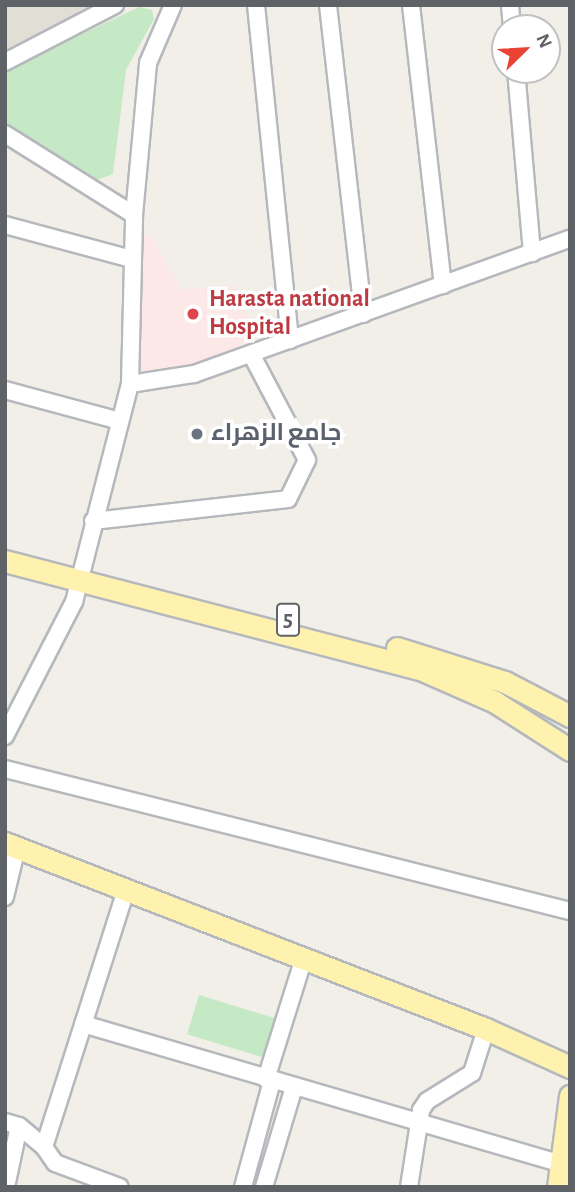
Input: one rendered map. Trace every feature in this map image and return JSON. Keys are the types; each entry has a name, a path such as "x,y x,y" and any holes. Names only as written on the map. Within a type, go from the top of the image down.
{"main road":[{"name":"5","path":"5,547 81,573 420,669 495,702 546,732 570,750"},
{"name":"5","path":"5,561 81,573 425,655 505,682 568,713"},
{"path":"11,845 303,961 486,1029 570,1067"},
{"path":"558,1187 558,1163 570,1096"}],"street":[{"path":"5,62 115,5"},
{"path":"5,736 74,603 130,384 134,215 148,63 173,5"},
{"path":"256,5 290,340"},
{"path":"328,5 363,314"},
{"path":"411,5 443,285"},
{"path":"517,84 532,253"},
{"path":"5,134 134,215"},
{"path":"5,225 132,259"},
{"path":"130,384 194,374 570,239"},
{"path":"93,522 288,499 307,460 251,354"},
{"path":"5,390 120,421"},
{"path":"546,732 568,713"},
{"path":"5,769 570,911"},
{"path":"5,897 11,845"},
{"path":"44,1147 126,890"},
{"path":"243,1187 269,1080 303,961"},
{"path":"83,1024 558,1163"},
{"path":"409,1187 418,1124 427,1101 472,1073 486,1029"},
{"path":"264,1187 294,1087"},
{"path":"12,1124 44,1147 55,1163 119,1186"},
{"path":"6,1187 12,1124"}],"shaded area":[{"path":"5,5 92,5 7,49 5,56"},
{"name":"Harasta national Hospital","path":"141,235 152,236 181,290 232,284 257,338 193,368 139,375"}],"green space":[{"path":"139,7 152,10 154,19 126,70 113,174 94,181 5,125 5,71"},
{"path":"199,995 275,1018 263,1057 187,1034"}],"place":[{"name":"Harasta national Hospital","path":"193,314"},
{"name":"جامع الزهراء","path":"197,434"}]}
